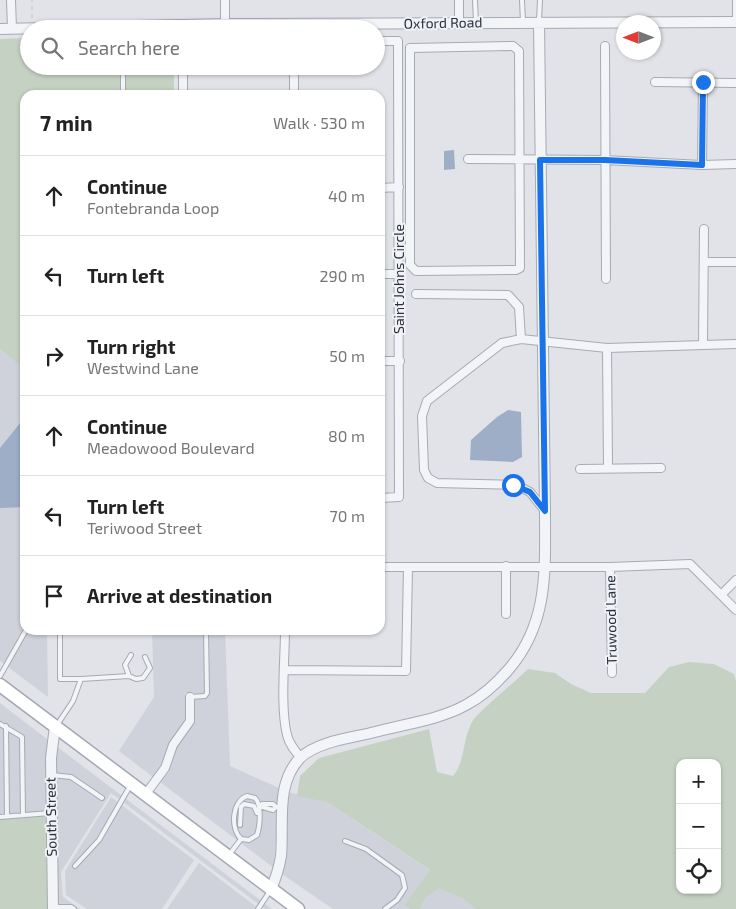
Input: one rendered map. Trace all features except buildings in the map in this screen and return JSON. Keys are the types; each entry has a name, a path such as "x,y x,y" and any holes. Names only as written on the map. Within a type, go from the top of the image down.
{"main road":[{"path":"0,685 298,909"}],"street":[{"path":"12,0 12,28"},
{"path":"225,0 226,20"},
{"path":"459,0 459,22"},
{"name":"Oxford Road","path":"385,24 459,22 735,22"},
{"path":"271,889 278,872 281,855 279,807 290,772 301,758 329,743 443,714 465,706 500,680 528,644 537,621 543,592 545,566 539,22"},
{"name":"Saint Johns Circle","path":"385,498 399,497 400,187 398,24"},
{"name":"Oxford Road","path":"0,29 20,28"},
{"path":"385,41 398,41"},
{"path":"517,46 519,51 520,159 520,268 516,270 412,270 410,256 410,48 517,46"},
{"path":"605,46 606,279"},
{"path":"183,75 184,90"},
{"path":"294,75 294,90"},
{"path":"656,82 736,83"},
{"path":"702,165 703,82"},
{"path":"468,159 605,160 702,165 736,164"},
{"path":"385,188 400,187"},
{"path":"703,344 704,229"},
{"path":"705,262 736,262"},
{"path":"385,274 399,274"},
{"path":"416,294 508,295 519,307 521,339"},
{"path":"545,511 530,492 516,485 437,483 428,478 424,470 422,416 427,401 502,343 521,339 607,348 736,344"},
{"path":"607,348 608,467"},
{"path":"385,361 400,361"},
{"path":"580,469 608,467 660,468"},
{"path":"385,567 610,567 690,564 736,610"},
{"path":"506,566 506,614"},
{"path":"285,670 406,670 408,567"},
{"name":"Truwood Lane","path":"610,567 612,673"},
{"path":"721,595 736,580"},
{"path":"285,635 287,735 292,747 301,758"},
{"path":"145,795 166,768 173,745 190,721 190,697"},
{"name":"South Street","path":"53,908 51,745 55,726"}],"lane":[{"path":"475,0 476,22"},
{"path":"522,0 523,22"},
{"path":"539,22 540,0"},
{"path":"735,0 735,22"},
{"path":"123,75 123,90"},
{"path":"0,676 23,635"},
{"path":"60,635 60,679 129,676 140,679 147,675 150,668 145,657"},
{"path":"190,697 205,696 207,693 206,635"},
{"path":"129,676 125,665 130,656"},
{"path":"55,726 73,701 80,679"},
{"path":"0,724 22,737 22,815"},
{"path":"6,726 7,816"},
{"path":"51,775 71,777 102,798"},
{"path":"75,866 99,840 132,784"},
{"path":"248,796 255,798 260,807 259,820 258,835 249,840 239,837 235,831 235,812 241,798 248,796"},
{"path":"228,856 239,837 240,813 244,804 254,806 259,820"},
{"path":"260,807 262,804 273,804 279,807"},
{"path":"0,816 52,813"},
{"path":"345,841 366,849 402,875 405,888 397,900 388,904 384,909"},
{"path":"258,909 271,889"},
{"path":"53,908 71,907 74,909"}],"path":[{"path":"32,0 32,19"}],"shaded area":[{"path":"0,349 20,366 20,635 47,635 48,697 0,661"},
{"path":"152,635 225,635 230,766 279,788 274,868 160,782 169,772 177,747 194,723 194,693 185,693 185,720 169,744 161,766 153,777 119,751 154,697"},
{"path":"0,703 47,739 47,814 0,818"},
{"path":"56,746 272,909 265,909 111,793 61,872 63,897 80,909 57,909"},
{"path":"288,792 327,802 431,871 404,906 410,909 333,909 282,874"},
{"path":"111,797 194,860 162,909 87,909 66,895 65,871"},
{"path":"199,863 259,909 167,909"},
{"path":"439,887 463,899 475,909 420,909 426,898"}],"green space":[{"path":"20,38 20,75 174,75 174,90 20,90 20,366 0,349 0,39"},
{"path":"689,662 714,664 734,674 736,681 736,909 475,909 463,899 439,888 426,898 420,909 410,909 404,906 430,870 327,802 297,796 300,776 319,758 429,729 437,772 453,776 460,763 472,722 528,669 555,673 571,684 591,693 645,693 669,667"},
{"path":"47,814 48,909 0,909 0,818"}],"water":[{"path":"454,150 455,169 444,170 444,151"},
{"path":"508,410 521,412 522,457 513,462 470,460 471,440"},
{"path":"20,423 20,507 0,508 0,448"}],"route":[{"path":"513,485 530,492 545,511 540,160 605,160 702,165 703,82"}]}
